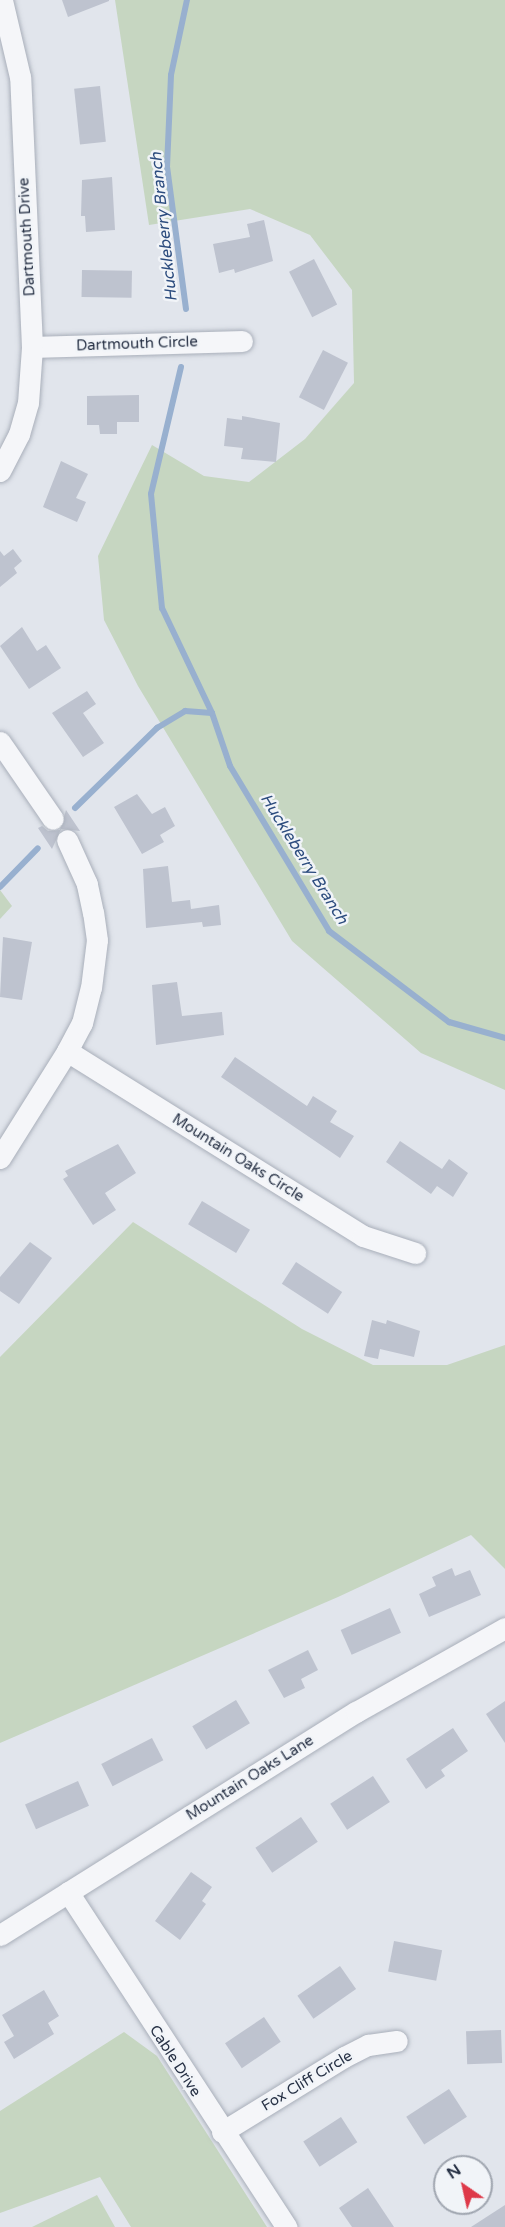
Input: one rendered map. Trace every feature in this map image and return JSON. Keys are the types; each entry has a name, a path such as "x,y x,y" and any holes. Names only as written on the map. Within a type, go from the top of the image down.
{"street":[{"name":"Dartmouth Drive","path":"0,471 20,434 28,403 32,347 20,77 2,0"},
{"name":"Dartmouth Circle","path":"32,347 243,341"},
{"path":"0,742 53,819"},
{"path":"0,1158 67,1051 81,1023 91,988 97,940 87,884 67,840"},
{"name":"Mountain Oaks Circle","path":"67,1051 363,1236 415,1253"},
{"name":"Mountain Oaks Lane","path":"0,1935 356,1712 505,1628"},
{"name":"Cable Drive","path":"68,1892 222,2132 286,2227"},
{"name":"Fox Cliff Circle","path":"222,2132 344,2057 368,2045 397,2041"}],"green space":[{"path":"115,0 505,0 505,1090 421,1053 292,941 138,686 104,620 98,556 152,445 204,476 249,482 305,439 354,383 352,290 310,235 250,209 149,225"},
{"path":"0,890 12,906 0,919"},
{"path":"133,1222 302,1329 373,1365 447,1365 505,1345 505,1569 471,1535 338,1597 0,1743 0,1357"},
{"path":"124,2032 157,2056 267,2227 131,2227 100,2177 0,2213 0,2111"},
{"path":"97,2195 115,2227 32,2227"}],"building":[{"path":"62,0 109,0 109,1 68,17"},
{"path":"100,86 106,142 80,144 74,89"},
{"path":"112,177 115,230 86,232 85,216 81,216 82,180"},
{"path":"264,220 273,261 235,273 234,269 219,273 213,244 250,237 247,224"},
{"path":"314,259 337,304 312,317 289,272"},
{"path":"82,270 132,271 132,298 82,297"},
{"path":"323,350 348,363 324,410 299,397"},
{"path":"139,395 139,422 117,422 117,434 100,434 99,425 87,425 87,396"},
{"path":"242,416 280,423 276,462 241,459 243,448 224,446 227,418 242,420"},
{"path":"61,461 88,474 76,498 86,502 77,522 43,507"},
{"path":"13,549 22,561 14,568 17,573 0,587 0,551 4,556"},
{"path":"22,627 37,651 46,645 61,668 29,689 0,646"},
{"path":"87,691 96,704 83,713 104,743 83,757 52,713"},
{"path":"137,794 152,814 165,807 175,826 160,835 164,842 142,854 114,807"},
{"path":"66,810 80,831 61,829 52,849 38,828 42,826 48,831 60,830"},
{"path":"168,866 172,902 190,900 191,909 219,905 221,925 203,927 202,922 146,928 143,869"},
{"path":"3,937 32,942 22,1000 0,997"},
{"path":"177,982 182,1016 222,1012 224,1035 156,1045 152,985"},
{"path":"235,1057 307,1106 313,1096 337,1111 330,1122 354,1136 340,1158 221,1077"},
{"path":"400,1141 442,1169 449,1159 468,1173 453,1197 437,1186 431,1194 386,1162"},
{"path":"118,1144 136,1173 105,1193 116,1210 93,1225 63,1179 68,1176 65,1171"},
{"path":"202,1201 250,1230 236,1253 188,1224"},
{"path":"30,1242 52,1258 19,1304 0,1291 0,1277"},
{"path":"296,1262 342,1292 328,1314 282,1284"},
{"path":"372,1320 386,1324 387,1320 420,1331 414,1357 380,1349 378,1359 364,1356"},
{"path":"452,1568 455,1576 470,1570 481,1595 429,1617 419,1594 436,1586 432,1577"},
{"path":"390,1608 401,1633 352,1655 341,1630"},
{"path":"308,1650 318,1670 301,1679 305,1688 284,1698 268,1670"},
{"path":"236,1700 250,1723 206,1749 192,1726"},
{"path":"505,1701 505,1743 486,1714"},
{"path":"453,1728 468,1751 441,1770 445,1776 426,1789 406,1759"},
{"path":"152,1738 163,1760 113,1786 101,1764"},
{"path":"373,1776 390,1802 347,1830 330,1804"},
{"path":"78,1781 89,1806 36,1829 25,1805"},
{"path":"301,1817 318,1842 272,1873 255,1848"},
{"path":"191,1872 212,1887 202,1901 206,1904 180,1940 155,1921"},
{"path":"394,1941 442,1950 436,1981 388,1971"},
{"path":"340,1966 356,1989 313,2019 297,1996"},
{"path":"44,1990 59,2016 48,2023 54,2034 14,2059 4,2042 14,2036 2,2015"},
{"path":"264,2017 281,2042 242,2068 225,2043"},
{"path":"501,2030 502,2063 467,2064 466,2031"},
{"path":"449,2089 467,2117 424,2144 406,2117"},
{"path":"341,2117 357,2142 320,2167 303,2142"},
{"path":"368,2188 394,2227 352,2227 339,2208"},
{"path":"505,2205 505,2227 471,2227 493,2215"}],"waterway":[{"name":"Huckleberry Branch","path":"186,309 167,167 171,75 187,0"},
{"name":"Huckleberry Branch","path":"181,367 151,494 162,608 212,713 230,766 329,931 449,1022 505,1038"},
{"name":"Huckleberry Branch","path":"75,808 157,728 185,711 212,713"},
{"name":"Huckleberry Branch","path":"0,887 38,848"}]}
